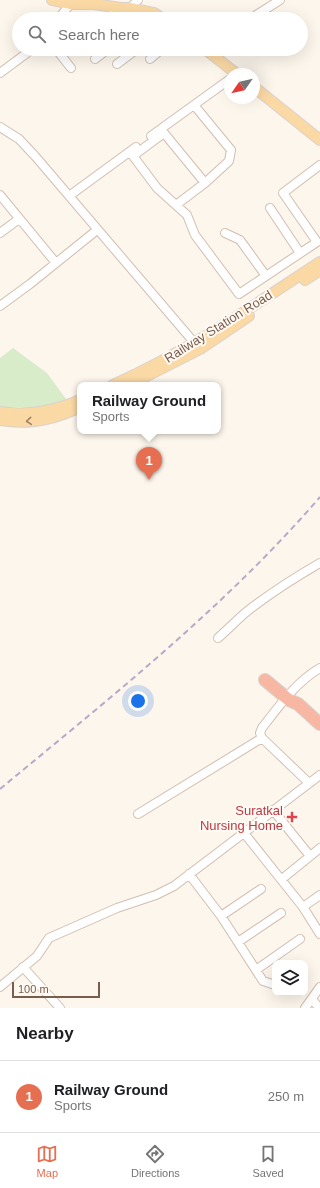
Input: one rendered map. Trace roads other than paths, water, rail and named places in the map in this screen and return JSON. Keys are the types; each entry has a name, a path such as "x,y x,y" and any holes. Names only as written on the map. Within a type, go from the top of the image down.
{"highway":[{"path":"265,680 288,699 298,704 320,724"},
{"path":"288,699 294,708 320,732"}],"main road":[{"path":"52,0 126,8 139,12"},
{"path":"214,56 229,68"},
{"path":"260,92 320,140"},
{"name":"Railway Station Road","path":"119,382 197,346 320,262"},
{"name":"Railway Station Road","path":"134,382 197,346 320,270"},
{"path":"0,412 7,414 46,411 77,401"},
{"path":"0,420 17,422 44,420 77,409"}],"street":[{"path":"119,12 138,0"},
{"path":"261,12 280,0"},
{"path":"64,12 72,2"},
{"path":"0,73 23,56"},
{"path":"62,56 71,68"},
{"path":"95,59 99,56"},
{"path":"117,64 128,56"},
{"path":"150,59 154,56"},
{"path":"69,196 224,82"},
{"path":"176,205 205,184 229,161 231,150 194,105"},
{"path":"0,127 19,139 197,346"},
{"path":"205,184 164,133 133,156 157,188 187,215 195,235 239,294 317,242 283,193 320,166"},
{"path":"0,195 56,263"},
{"path":"270,208 300,253"},
{"path":"0,233 19,219"},
{"path":"0,306 97,230"},
{"path":"225,233 240,240 266,276"},
{"path":"218,638 264,598 320,563"},
{"path":"309,783 262,738 260,733 262,728 288,699 313,672 320,668"},
{"path":"138,814 262,738"},
{"path":"0,987 37,956 49,938 117,908 156,895 174,886 320,775"},
{"path":"273,810 310,856"},
{"path":"244,833 282,879 303,907 320,934"},
{"path":"282,879 320,848"},
{"path":"190,874 221,916 263,981 272,984"},
{"path":"221,916 261,889"},
{"path":"303,907 320,894"},
{"path":"238,942 281,914"},
{"path":"256,970 300,939"},
{"path":"23,967 60,1008"},
{"path":"305,1008 320,988"},
{"path":"312,999 319,1008"}],"railway":[{"path":"0,789 166,650 246,576 320,497"}],"place":[{"name":"Railway Ground","path":"149,480"},
{"name":"Suratkal Nursing Home","path":"292,817"}]}
